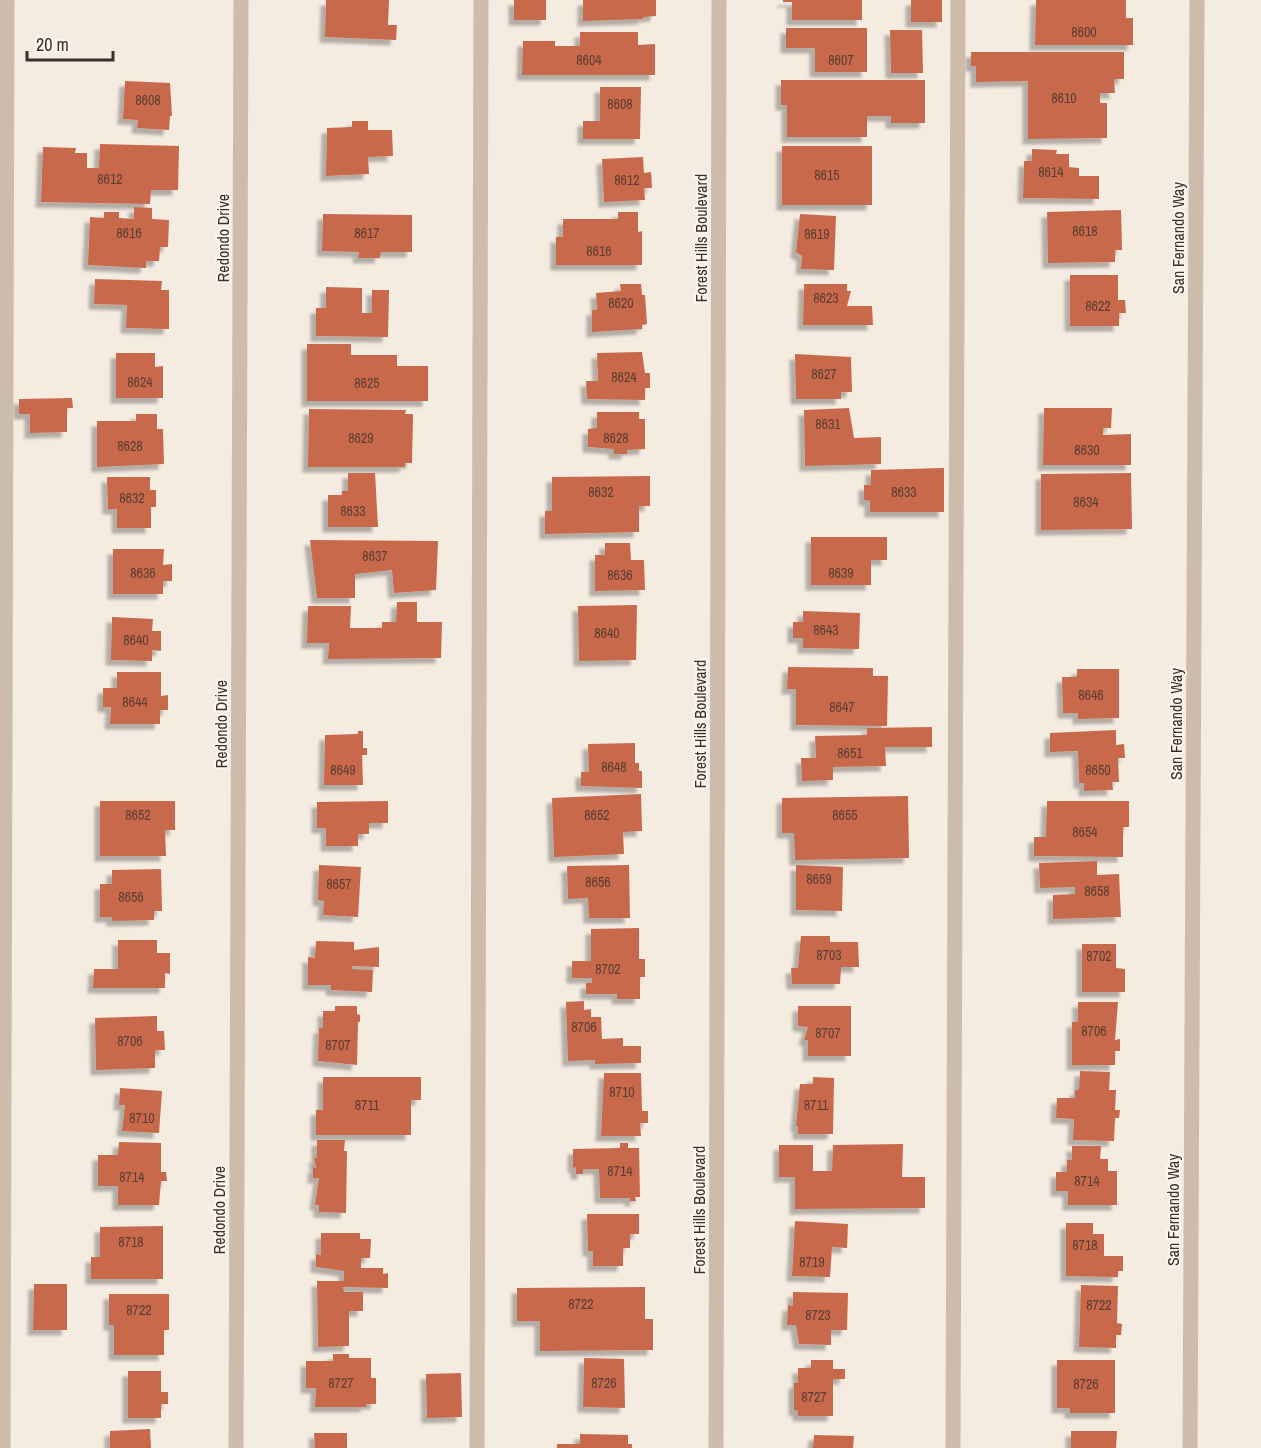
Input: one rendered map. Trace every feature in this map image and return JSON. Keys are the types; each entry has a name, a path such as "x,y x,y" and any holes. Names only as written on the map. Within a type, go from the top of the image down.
{"street":[{"path":"3,1448 7,0"},
{"name":"Redondo Drive","path":"236,1448 241,0"},
{"path":"477,1448 481,0"},
{"name":"Forest Hills Boulevard","path":"716,1448 719,0"},
{"path":"953,1448 958,0"},
{"name":"San Fernando Way","path":"1190,1448 1197,0"}],"building":[{"path":"326,0 389,0 388,25 397,25 396,40 325,37"},
{"path":"514,0 546,0 546,20 514,20"},
{"path":"583,0 656,0 656,16 643,17 643,19 583,21"},
{"path":"783,0 862,0 862,20 792,20 792,2 783,2"},
{"path":"911,0 942,0 942,22 911,22"},
{"path":"1036,0 1126,0 1126,18 1133,18 1133,45 1035,45"},
{"path":"786,28 867,28 867,72 815,72 815,48 786,48"},
{"path":"890,30 922,30 923,73 891,73"},
{"path":"580,32 638,32 638,45 655,44 655,75 522,75 523,41 555,41 555,46 580,46"},
{"path":"971,52 1124,52 1124,79 1114,79 1115,93 1100,93 1100,103 1107,103 1107,138 1028,139 1028,81 976,82 976,66 971,66"},
{"path":"781,80 925,80 925,123 891,123 891,116 867,116 867,137 787,137 787,105 781,105"},
{"path":"125,81 170,83 172,116 170,116 169,130 137,128 138,120 123,119"},
{"path":"600,87 641,87 640,139 583,139 583,121 600,121"},
{"path":"352,121 368,121 368,130 392,130 393,156 368,157 369,174 326,176 327,128 352,127"},
{"path":"100,144 179,146 178,190 151,190 150,204 41,202 43,147 76,148 75,153 87,153 87,168 99,168"},
{"path":"782,146 872,146 872,205 782,205"},
{"path":"1032,149 1057,150 1056,154 1069,154 1069,167 1079,168 1079,176 1099,176 1099,199 1023,198 1024,161 1032,161"},
{"path":"643,157 644,173 651,172 652,188 644,188 645,200 604,202 602,159"},
{"path":"134,207 152,208 152,219 169,220 168,247 160,247 159,261 146,261 146,268 88,265 90,217 104,218 104,212 119,212 119,218 134,219"},
{"path":"1121,210 1122,250 1115,250 1115,262 1048,263 1047,212"},
{"path":"618,212 638,212 638,232 642,231 642,265 556,265 556,237 563,237 563,219 618,219"},
{"path":"323,214 412,215 412,252 381,252 380,258 358,258 359,252 322,251"},
{"path":"800,214 836,216 834,270 801,269 802,256 796,252"},
{"path":"1070,275 1118,275 1118,300 1125,300 1126,313 1119,313 1119,326 1070,326"},
{"path":"95,279 162,281 161,290 169,290 169,329 126,328 127,305 94,304"},
{"path":"620,284 641,284 642,295 645,295 647,324 642,325 642,329 592,332 592,310 597,310 596,293 621,291"},
{"path":"804,284 847,284 847,291 851,291 847,306 872,306 873,325 803,325"},
{"path":"326,287 362,288 362,313 372,313 372,290 389,290 388,337 316,336 316,308 326,308"},
{"path":"307,344 351,344 351,355 397,355 397,366 428,366 428,401 307,401"},
{"path":"642,352 645,373 650,373 650,388 645,388 645,400 587,399 586,381 598,381 597,353"},
{"path":"116,353 155,353 155,367 163,366 163,398 116,398"},
{"path":"795,354 851,357 852,392 841,392 841,399 796,399"},
{"path":"72,398 73,408 67,408 67,432 30,433 30,414 19,414 19,399"},
{"path":"849,408 854,438 881,437 881,464 805,466 804,410"},
{"path":"1044,408 1112,408 1111,428 1103,428 1103,435 1131,434 1131,465 1043,465"},
{"path":"309,409 406,410 405,414 413,414 412,463 405,463 405,467 308,467"},
{"path":"597,412 639,412 639,419 645,419 645,449 627,450 627,454 614,454 614,449 588,447 588,429 597,428"},
{"path":"136,414 157,414 157,429 163,429 164,464 97,467 97,421 136,421"},
{"path":"944,468 944,512 870,512 870,501 864,500 864,485 871,485 871,470"},
{"path":"348,473 375,473 378,527 328,527 328,495 342,495 342,491 348,491"},
{"path":"1131,473 1132,529 1041,530 1041,474"},
{"path":"650,476 650,506 639,506 639,532 545,534 545,511 552,511 552,477"},
{"path":"107,477 150,477 150,490 156,490 156,507 151,507 151,528 117,528 117,509 108,509"},
{"path":"811,537 887,537 887,560 871,560 871,585 811,585"},
{"path":"310,540 438,541 436,590 394,593 392,570 355,574 355,598 317,598"},
{"path":"605,543 630,543 631,560 644,560 645,590 595,591 595,555 605,555"},
{"path":"113,549 164,549 163,565 172,564 172,581 163,581 163,594 113,594"},
{"path":"397,602 417,602 417,622 442,622 441,658 328,659 329,643 307,643 308,606 351,606 350,628 382,628 382,622 396,622"},
{"path":"637,605 636,660 579,661 578,606"},
{"path":"803,611 860,613 859,649 803,648 803,638 793,638 793,622 803,622"},
{"path":"112,617 153,619 152,631 161,631 161,651 152,650 152,661 111,660"},
{"path":"788,667 873,668 873,676 888,676 887,726 796,725 796,689 787,689"},
{"path":"1077,669 1119,669 1119,718 1078,719 1078,713 1063,713 1062,677 1077,677"},
{"path":"117,672 161,672 161,696 168,695 168,710 160,710 160,724 110,724 111,707 103,707 103,688 117,688"},
{"path":"932,727 932,747 885,747 886,766 833,767 833,780 802,781 801,758 816,758 815,736 867,735 867,728"},
{"path":"1116,730 1116,745 1124,744 1125,758 1118,758 1119,782 1112,782 1113,790 1084,791 1084,783 1079,783 1078,751 1050,752 1050,733"},
{"path":"358,731 363,731 363,748 367,748 367,755 362,755 363,785 324,785 325,735 358,734"},
{"path":"635,743 635,763 639,763 639,771 642,771 642,788 581,786 581,772 589,772 588,744"},
{"path":"641,794 642,831 623,832 624,854 554,857 552,798"},
{"path":"908,796 909,858 795,860 794,833 782,833 782,798"},
{"path":"100,801 175,801 175,830 165,830 166,856 100,856"},
{"path":"388,801 388,823 369,823 369,834 358,834 358,846 326,846 326,828 317,828 317,802"},
{"path":"1047,801 1129,801 1129,827 1123,827 1123,857 1034,856 1034,837 1046,837"},
{"path":"1097,861 1097,875 1119,874 1121,917 1053,919 1053,895 1075,894 1075,887 1040,888 1039,863"},
{"path":"319,865 361,867 358,917 323,915 324,901 318,900"},
{"path":"629,865 630,918 589,918 588,898 568,899 567,866"},
{"path":"796,865 843,867 842,911 796,910"},
{"path":"161,869 162,911 154,911 154,920 112,921 112,917 100,917 100,884 112,884 112,870"},
{"path":"639,928 639,959 645,959 645,977 640,977 640,999 617,999 617,994 586,994 586,983 592,983 592,978 572,978 572,961 591,961 591,929"},
{"path":"801,936 830,936 830,942 858,942 859,967 841,967 840,984 792,984 791,968 798,968"},
{"path":"118,940 157,940 157,953 170,953 170,974 165,973 165,988 93,988 94,969 118,969"},
{"path":"316,941 354,942 354,950 379,947 379,967 352,966 352,969 373,970 372,992 331,990 331,985 308,985 308,957 315,958"},
{"path":"1082,944 1116,944 1116,968 1125,969 1125,992 1082,992"},
{"path":"584,1001 584,1010 591,1009 591,1017 601,1017 602,1039 623,1038 623,1046 641,1046 641,1063 595,1064 595,1060 568,1061 566,1002"},
{"path":"1078,1002 1118,1002 1115,1040 1120,1039 1120,1051 1115,1051 1115,1065 1072,1065 1072,1022 1078,1022"},
{"path":"335,1006 357,1006 360,1022 358,1022 357,1065 318,1061 319,1028 323,1028 323,1011 335,1011"},
{"path":"798,1006 851,1006 851,1056 808,1056 808,1040 804,1040 808,1027 798,1026"},
{"path":"157,1016 157,1031 164,1031 165,1050 155,1050 155,1068 96,1070 95,1018"},
{"path":"1080,1071 1110,1072 1109,1090 1116,1090 1115,1110 1120,1110 1119,1118 1115,1118 1114,1141 1073,1140 1074,1119 1056,1118 1057,1098 1075,1098 1075,1090 1079,1090"},
{"path":"604,1073 641,1073 642,1111 648,1111 648,1123 640,1123 641,1136 601,1136"},
{"path":"323,1077 421,1077 421,1100 411,1100 411,1135 316,1135 316,1110 323,1110"},
{"path":"813,1077 834,1078 833,1134 798,1134 798,1126 796,1126 800,1084 813,1084"},
{"path":"120,1088 162,1091 159,1133 122,1131 125,1105 119,1105"},
{"path":"317,1140 345,1140 344,1151 347,1151 346,1213 319,1212 319,1205 315,1205 319,1178 313,1178 313,1167 316,1168 314,1158 317,1158"},
{"path":"119,1142 161,1143 161,1172 166,1172 167,1181 161,1181 159,1205 118,1205 118,1186 98,1186 98,1155 118,1155"},
{"path":"620,1143 628,1143 628,1148 639,1148 640,1197 635,1197 636,1201 630,1201 630,1198 600,1198 599,1169 583,1169 583,1174 576,1174 576,1167 573,1168 573,1149 620,1148"},
{"path":"903,1144 902,1177 925,1177 925,1208 795,1209 795,1177 779,1177 779,1145 813,1145 813,1171 832,1171 833,1145"},
{"path":"1072,1146 1101,1146 1100,1159 1108,1159 1108,1171 1117,1171 1117,1205 1068,1205 1068,1191 1056,1191 1056,1172 1067,1172 1067,1160 1072,1160"},
{"path":"587,1214 639,1214 639,1234 630,1234 630,1248 623,1248 623,1266 593,1266 593,1251 588,1251"},
{"path":"795,1221 848,1224 847,1248 832,1247 830,1277 792,1276"},
{"path":"1066,1223 1093,1223 1093,1234 1104,1234 1104,1256 1123,1256 1123,1271 1118,1271 1118,1277 1066,1276"},
{"path":"163,1226 163,1279 91,1279 91,1257 100,1257 100,1227"},
{"path":"321,1233 360,1233 360,1239 371,1239 370,1258 361,1258 361,1268 383,1268 383,1274 388,1273 388,1288 343,1287 344,1292 363,1292 363,1311 349,1311 349,1346 318,1347 317,1281 344,1281 344,1271 316,1267 316,1254 321,1255"},
{"path":"34,1284 67,1284 67,1330 33,1330"},
{"path":"1081,1285 1118,1286 1117,1323 1122,1324 1121,1335 1116,1335 1116,1348 1079,1347"},
{"path":"645,1287 645,1319 653,1319 653,1350 540,1351 540,1321 517,1321 517,1288"},
{"path":"793,1292 848,1293 847,1330 831,1330 831,1345 799,1344 796,1325 787,1325 788,1305 793,1306"},
{"path":"109,1294 169,1294 169,1330 164,1330 164,1355 114,1355 114,1325 109,1325"},
{"path":"333,1354 349,1354 349,1358 371,1358 371,1378 376,1378 376,1404 366,1404 366,1407 315,1407 316,1388 306,1388 306,1361 333,1361"},
{"path":"584,1358 624,1359 625,1408 583,1407"},
{"path":"811,1360 833,1360 833,1369 845,1369 845,1379 833,1379 833,1416 798,1416 798,1411 794,1410 794,1383 798,1383 798,1368 811,1368"},
{"path":"1057,1360 1115,1360 1115,1413 1070,1413 1070,1408 1057,1408"},
{"path":"128,1371 161,1371 161,1392 168,1392 168,1404 161,1404 161,1418 128,1418"},
{"path":"461,1373 462,1417 427,1418 426,1374"},
{"path":"150,1429 151,1448 110,1448 110,1431"},
{"path":"1071,1431 1117,1431 1116,1448 1071,1448"},
{"path":"314,1433 347,1433 347,1448 315,1448"},
{"path":"580,1434 628,1435 628,1444 632,1444 632,1448 557,1448 557,1444 580,1444"},
{"path":"814,1435 854,1436 853,1448 813,1448"}]}
